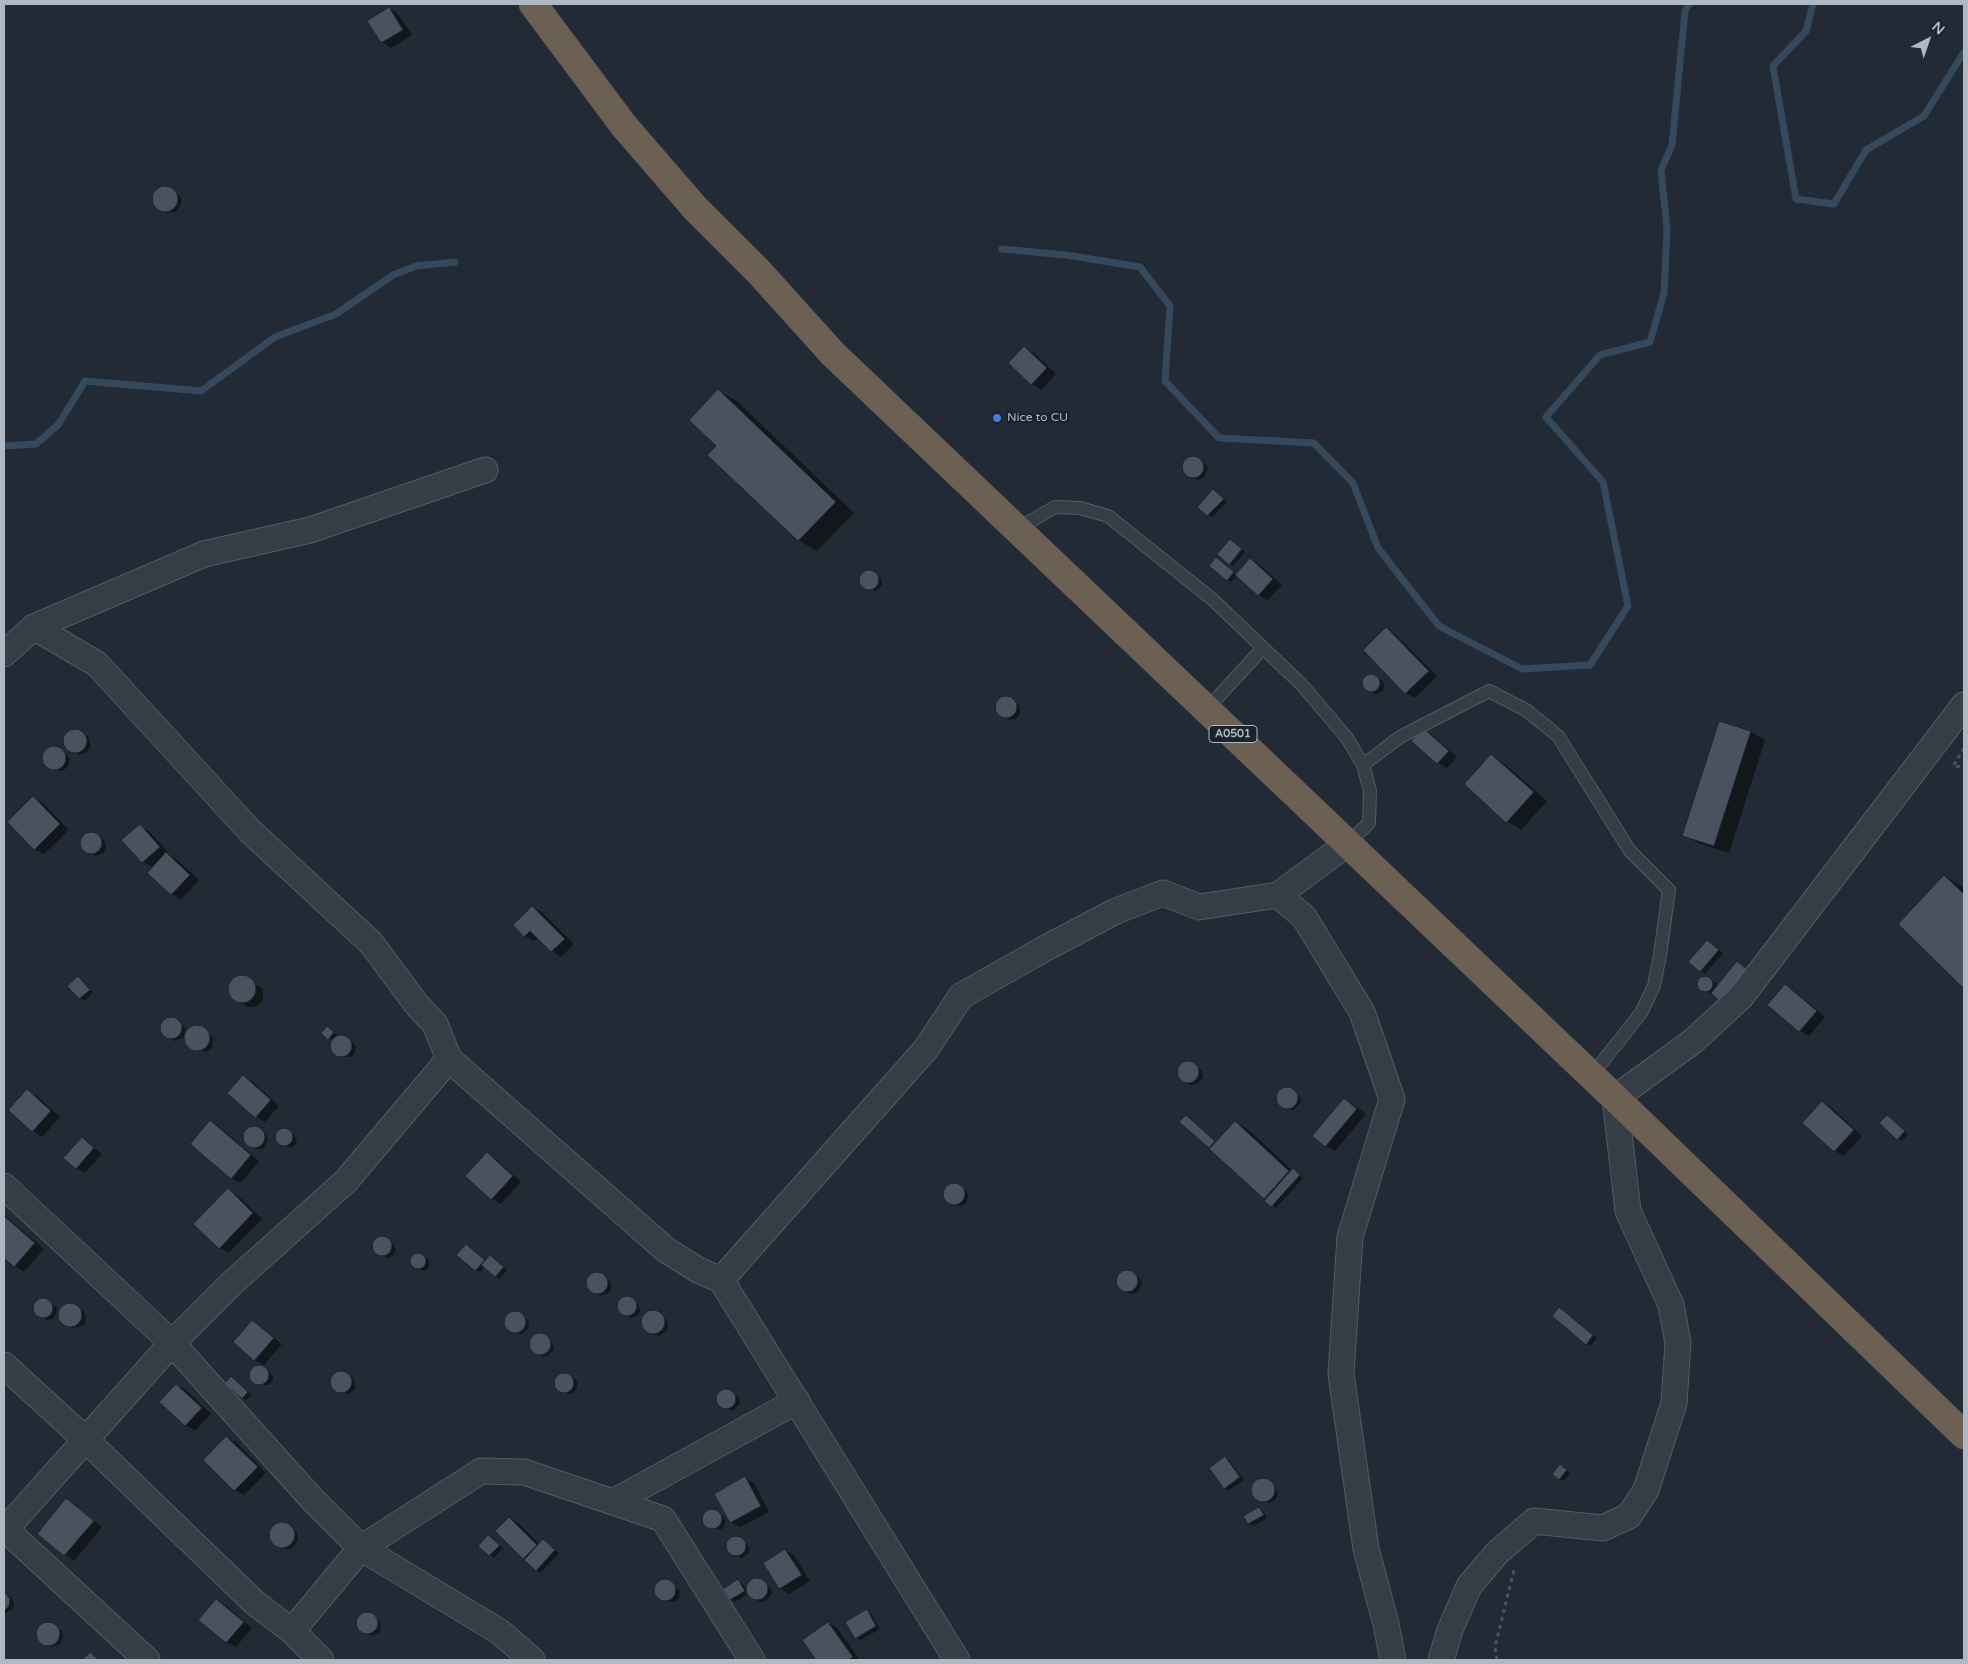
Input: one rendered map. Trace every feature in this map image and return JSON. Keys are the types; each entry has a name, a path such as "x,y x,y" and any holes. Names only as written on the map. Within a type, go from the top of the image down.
{"highway":[{"name":"A0501","path":"533,4 624,126 695,208 759,272 833,354 1591,1076 1964,1435"}],"street":[{"path":"4,654 34,627 204,554 310,530 485,470"},
{"path":"34,627 97,664 250,830 372,943 417,1005 435,1024 449,1059 666,1250 698,1270 721,1280 957,1660"},
{"path":"1441,1660 1450,1630 1469,1586 1497,1553 1534,1521 1603,1528 1629,1516 1646,1490 1674,1403 1678,1343 1671,1305 1628,1211 1614,1098 1692,1042 1741,997 1964,704"},
{"path":"721,1280 926,1049 961,996 1116,911 1163,893 1199,907 1278,895 1347,844"},
{"path":"1278,895 1304,917 1362,1012 1392,1099 1350,1237 1341,1374 1366,1549 1386,1624 1393,1660"},
{"path":"147,1660 4,1530 172,1343 231,1284 346,1181 449,1059"},
{"path":"4,1186 172,1343 312,1499 361,1548 500,1632 532,1660"},
{"path":"4,1364 86,1440 255,1603 292,1630 321,1660"},
{"path":"613,1502 796,1401"},
{"path":"292,1630 361,1548 481,1471 524,1472 663,1519 752,1660"}],"lane":[{"path":"1017,529 1056,507 1080,508 1108,516 1212,599 1302,685 1347,738 1363,765 1370,791 1369,823 1347,844"},
{"path":"1207,709 1263,648"},
{"path":"1363,765 1400,737 1488,691 1526,710 1558,736 1630,851 1669,890 1654,986 1641,1013 1591,1076"}],"path":[{"path":"1964,748 1953,766 1964,767"},
{"path":"1497,1660 1495,1647 1515,1569"}],"building":[{"path":"389,7 403,30 381,43 367,21"},
{"path":"165,186 174,190 178,199 174,208 165,212 156,208 152,199 156,190"},
{"path":"1024,346 1047,368 1031,385 1008,363"},
{"path":"718,389 836,502 798,541 707,455 716,446 689,420"},
{"path":"1193,456 1201,459 1204,467 1201,475 1193,478 1185,475 1182,467 1185,459"},
{"path":"1213,489 1224,499 1207,516 1197,507"},
{"path":"1230,539 1242,549 1229,565 1217,554"},
{"path":"1216,557 1234,572 1227,581 1209,566"},
{"path":"1250,558 1273,579 1258,596 1235,575"},
{"path":"869,570 876,573 879,580 876,587 869,590 862,587 859,580 862,573"},
{"path":"1386,627 1429,671 1405,694 1363,650"},
{"path":"1367,674 1375,674 1380,679 1378,690 1367,692 1362,687 1362,679"},
{"path":"1006,696 1014,699 1017,707 1014,715 1006,718 998,715 995,707 998,699"},
{"path":"1719,721 1751,731 1714,846 1682,836"},
{"path":"1423,728 1449,751 1437,764 1411,741"},
{"path":"75,729 84,732 87,741 84,750 75,753 66,750 63,741 66,732"},
{"path":"54,746 63,749 66,758 63,767 54,770 45,767 42,758 45,749"},
{"path":"1491,754 1534,792 1506,823 1464,784"},
{"path":"33,796 60,824 34,850 7,822"},
{"path":"140,824 160,847 142,863 121,840"},
{"path":"91,832 99,835 102,843 99,851 91,854 83,851 80,843 83,835"},
{"path":"166,852 190,875 171,895 147,873"},
{"path":"1944,875 1964,894 1964,989 1898,924"},
{"path":"532,906 565,939 551,952 530,931 524,937 513,925"},
{"path":"1707,940 1719,950 1700,972 1688,962"},
{"path":"1737,961 1751,973 1724,1005 1711,993"},
{"path":"242,975 252,979 256,989 252,999 242,1003 232,999 228,989 232,979"},
{"path":"78,976 90,990 79,999 67,986"},
{"path":"1702,976 1708,976 1713,981 1711,990 1702,992 1697,987 1697,981"},
{"path":"1785,984 1817,1011 1799,1032 1767,1005"},
{"path":"167,1017 175,1017 182,1024 182,1032 175,1039 167,1039 160,1032 160,1024"},
{"path":"197,1025 206,1029 210,1038 206,1047 197,1051 188,1047 184,1038 188,1029"},
{"path":"327,1026 334,1032 328,1040 321,1033"},
{"path":"341,1035 349,1038 352,1046 349,1054 341,1057 333,1054 330,1046 333,1038"},
{"path":"1188,1061 1196,1064 1199,1072 1196,1080 1188,1083 1180,1080 1177,1072 1180,1064"},
{"path":"243,1075 271,1100 255,1118 227,1093"},
{"path":"1287,1087 1295,1090 1298,1098 1295,1106 1287,1109 1279,1106 1276,1098 1279,1090"},
{"path":"27,1089 51,1111 32,1132 8,1110"},
{"path":"1344,1098 1357,1109 1325,1147 1312,1136"},
{"path":"1822,1101 1854,1130 1834,1152 1802,1123"},
{"path":"1186,1115 1215,1141 1209,1148 1179,1122"},
{"path":"1887,1115 1905,1131 1897,1140 1879,1123"},
{"path":"210,1120 251,1155 231,1179 190,1144"},
{"path":"1235,1121 1289,1171 1264,1199 1209,1149"},
{"path":"254,1126 262,1129 265,1137 262,1145 254,1148 246,1145 243,1137 246,1129"},
{"path":"284,1128 290,1131 293,1137 290,1143 284,1146 278,1143 275,1137 278,1131"},
{"path":"82,1137 94,1148 76,1169 63,1158"},
{"path":"487,1152 513,1176 491,1200 465,1176"},
{"path":"1293,1168 1300,1175 1271,1207 1264,1201"},
{"path":"954,1183 962,1186 965,1194 962,1202 954,1205 946,1202 943,1194 946,1186"},
{"path":"228,1188 253,1213 219,1249 193,1224"},
{"path":"4,1216 35,1243 14,1267 4,1258"},
{"path":"382,1236 389,1239 392,1246 389,1253 382,1256 375,1253 372,1246 375,1239"},
{"path":"466,1244 485,1260 475,1271 456,1255"},
{"path":"418,1253 424,1255 426,1261 424,1267 418,1269 412,1267 410,1261 412,1255"},
{"path":"490,1255 504,1267 495,1277 481,1265"},
{"path":"1127,1270 1135,1273 1138,1281 1135,1289 1127,1292 1119,1289 1116,1281 1119,1273"},
{"path":"597,1272 605,1275 608,1283 605,1291 597,1294 589,1291 586,1283 589,1275"},
{"path":"627,1296 634,1299 637,1306 634,1313 627,1316 620,1313 617,1306 620,1299"},
{"path":"43,1298 50,1301 53,1308 50,1315 43,1318 36,1315 33,1308 36,1301"},
{"path":"70,1303 75,1304 81,1310 81,1320 75,1326 70,1327 65,1326 59,1320 58,1315 59,1310 65,1304"},
{"path":"1559,1307 1593,1335 1586,1345 1552,1316"},
{"path":"653,1310 658,1311 664,1317 664,1327 658,1333 653,1334 648,1333 642,1327 641,1322 642,1317 648,1311"},
{"path":"515,1311 523,1314 526,1322 523,1330 515,1333 507,1330 504,1322 507,1314"},
{"path":"252,1320 274,1338 254,1361 233,1342"},
{"path":"540,1333 550,1340 551,1344 544,1354 540,1355 530,1348 529,1344 536,1334"},
{"path":"259,1365 266,1368 269,1375 266,1382 259,1385 252,1382 249,1375 252,1368"},
{"path":"341,1371 349,1374 352,1382 349,1390 341,1393 333,1390 330,1382 333,1374"},
{"path":"564,1373 571,1376 574,1383 571,1390 564,1393 557,1390 554,1383 557,1376"},
{"path":"231,1376 248,1392 242,1399 225,1383"},
{"path":"176,1384 202,1408 185,1426 159,1402"},
{"path":"726,1389 733,1392 736,1399 733,1406 726,1409 719,1406 716,1399 719,1392"},
{"path":"226,1436 258,1467 234,1491 203,1460"},
{"path":"1225,1456 1240,1477 1224,1489 1209,1468"},
{"path":"1560,1464 1567,1470 1559,1480 1552,1474"},
{"path":"745,1476 761,1506 730,1523 714,1494"},
{"path":"1263,1478 1268,1479 1274,1485 1274,1495 1268,1501 1263,1502 1258,1501 1252,1495 1251,1490 1252,1485 1258,1479"},
{"path":"66,1498 94,1521 64,1556 37,1534"},
{"path":"1259,1507 1264,1515 1248,1524 1243,1516"},
{"path":"712,1509 719,1512 722,1519 719,1526 712,1529 705,1526 702,1519 705,1512"},
{"path":"509,1517 537,1545 523,1559 495,1531"},
{"path":"282,1522 291,1526 295,1535 291,1544 282,1548 273,1544 269,1535 273,1526"},
{"path":"488,1535 500,1545 489,1556 478,1546"},
{"path":"736,1536 743,1539 746,1546 743,1553 736,1556 729,1553 726,1546 729,1539"},
{"path":"543,1539 555,1550 536,1571 524,1560"},
{"path":"785,1549 802,1575 779,1589 763,1563"},
{"path":"757,1578 765,1581 768,1589 765,1597 757,1600 749,1597 746,1589 749,1581"},
{"path":"665,1579 673,1582 676,1590 673,1598 665,1601 657,1598 654,1590 657,1582"},
{"path":"738,1579 745,1591 730,1600 723,1589"},
{"path":"4,1591 10,1599 9,1606 4,1611"},
{"path":"216,1599 244,1622 226,1643 198,1620"},
{"path":"867,1609 876,1626 855,1639 845,1622"},
{"path":"367,1612 375,1615 378,1623 375,1631 367,1634 359,1631 356,1623 359,1615"},
{"path":"48,1622 53,1623 59,1629 59,1639 53,1645 48,1646 43,1645 37,1639 36,1634 37,1629 43,1623"},
{"path":"828,1622 853,1657 848,1660 816,1660 802,1640"},
{"path":"90,1652 99,1660 82,1660"}],"waterway":[{"path":"1002,249 1066,255 1140,267 1170,306 1165,381 1219,438 1314,443 1353,483 1378,548 1439,626 1522,669 1590,665 1628,606 1603,482 1546,417 1600,355 1650,342 1664,293 1667,229 1661,170 1672,145 1685,11 1689,4"},
{"path":"1813,4 1806,31 1773,66 1796,199 1834,204 1866,150 1924,116 1964,52"},
{"path":"4,446 36,444 58,425 85,381 201,391 275,337 336,314 393,275 416,266 455,262"}],"place":[{"name":"Nice to CU","path":"997,418"}]}
